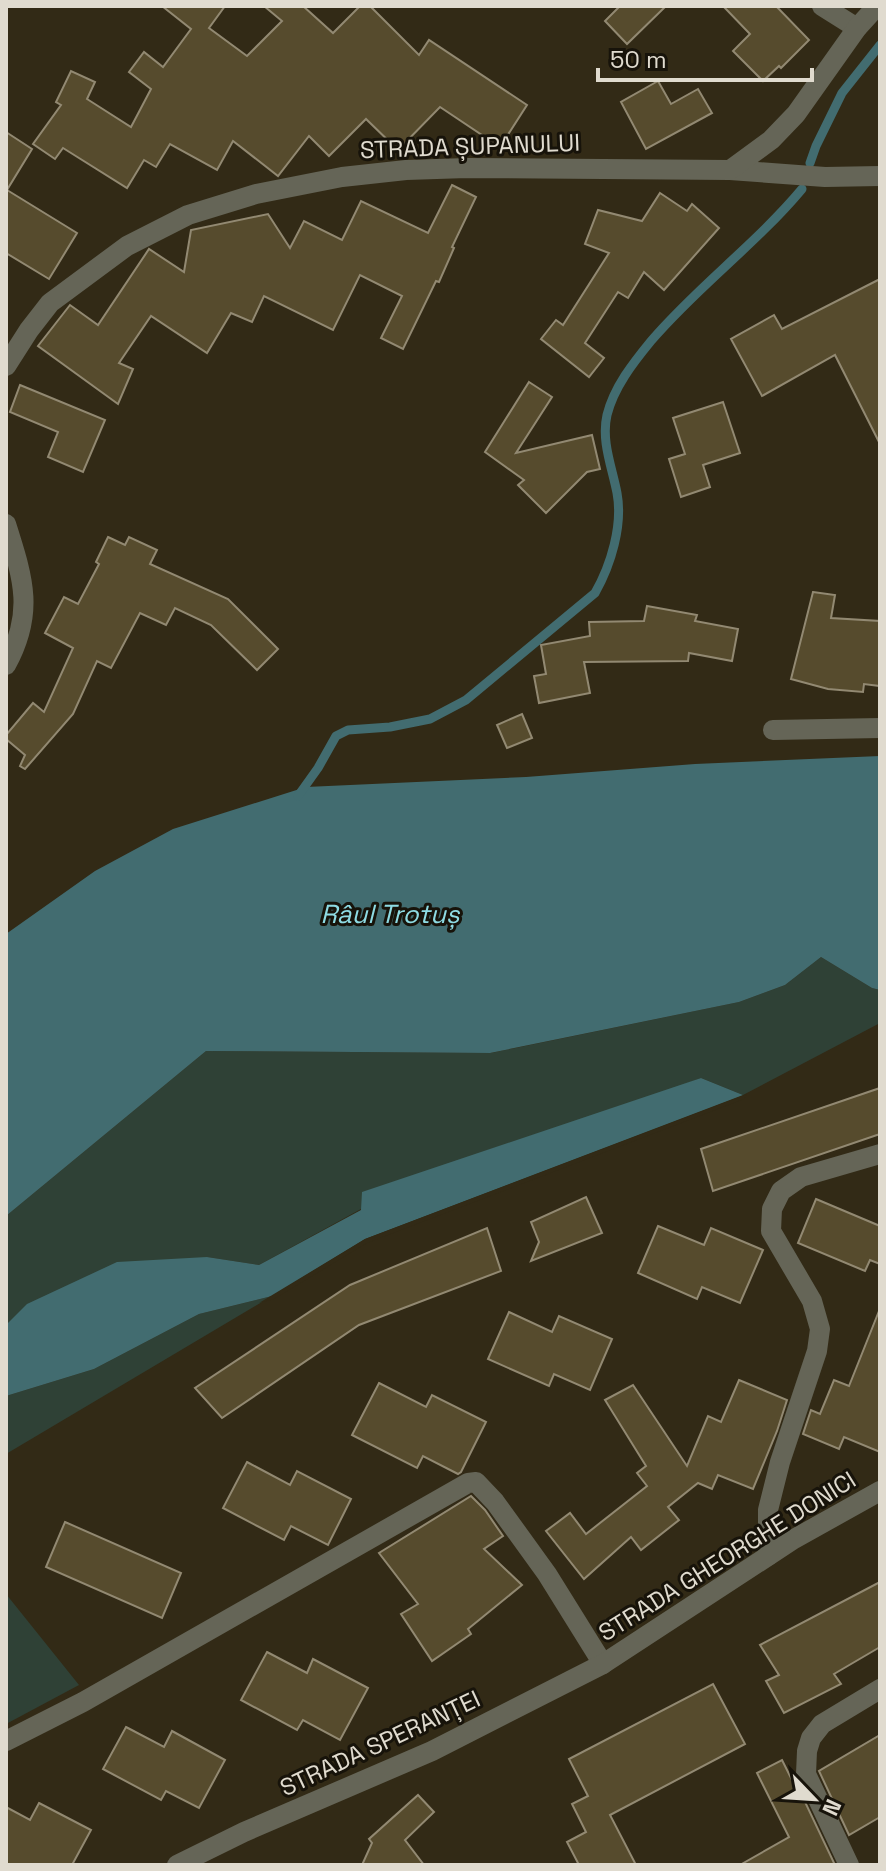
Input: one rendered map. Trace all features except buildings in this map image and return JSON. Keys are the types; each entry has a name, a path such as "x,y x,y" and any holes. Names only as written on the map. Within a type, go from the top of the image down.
{"street":[{"path":"822,6 857,28"},
{"path":"730,170 771,140 796,114 857,28 877,6"},
{"name":"STRADA ȘUPANULUI","path":"6,366 50,303 127,246 188,215 256,194 342,177 406,170 730,170 825,177 880,176"},
{"path":"6,524 24,584 24,612 19,639 6,665"},
{"path":"773,730 880,728"},
{"path":"768,1556 768,1510 780,1462 817,1351 820,1329 812,1301 771,1231 772,1209 781,1191 801,1177 880,1154"},
{"path":"6,1741 83,1702 468,1483 476,1482 495,1502 547,1574 603,1664"},
{"name":"STRADA GHEORGHE DONICI","path":"603,1664 794,1539 880,1491"},
{"name":"STRADA SPERANȚEI","path":"177,1865 244,1832 432,1751 603,1664"},
{"path":"849,1865 806,1774 807,1751 811,1738 822,1724 880,1689"}],"green space":[{"path":"821,957 880,990 880,1023 743,1095 701,1078 361,1209 259,1265 207,1257 6,1325 6,1216 206,1051 491,1053 739,1002 785,985"},
{"path":"272,1296 6,1454 6,1396 94,1369 199,1314"},
{"path":"6,1594 79,1685 6,1724"}],"water":[{"name":"Râul Trotuș","path":"880,756 880,990 821,957 785,985 739,1002 490,1053 206,1051 6,1216 6,934 95,871 173,829 306,787"},
{"path":"701,1078 743,1095 365,1239 272,1296 199,1314 94,1369 6,1396 6,1325 27,1304 117,1262 207,1257 259,1265 361,1210 362,1192"}],"pier":[{"path":"747,1094 744,1099 367,1243 274,1299 259,1303 365,1239"}],"waterway":[{"path":"810,163 842,93 880,45"},
{"path":"298,796 336,736 348,730 390,727 430,719 466,700 595,593 611,557 617,531 617,493 605,434 614,395 638,358 669,321 802,189"}]}
